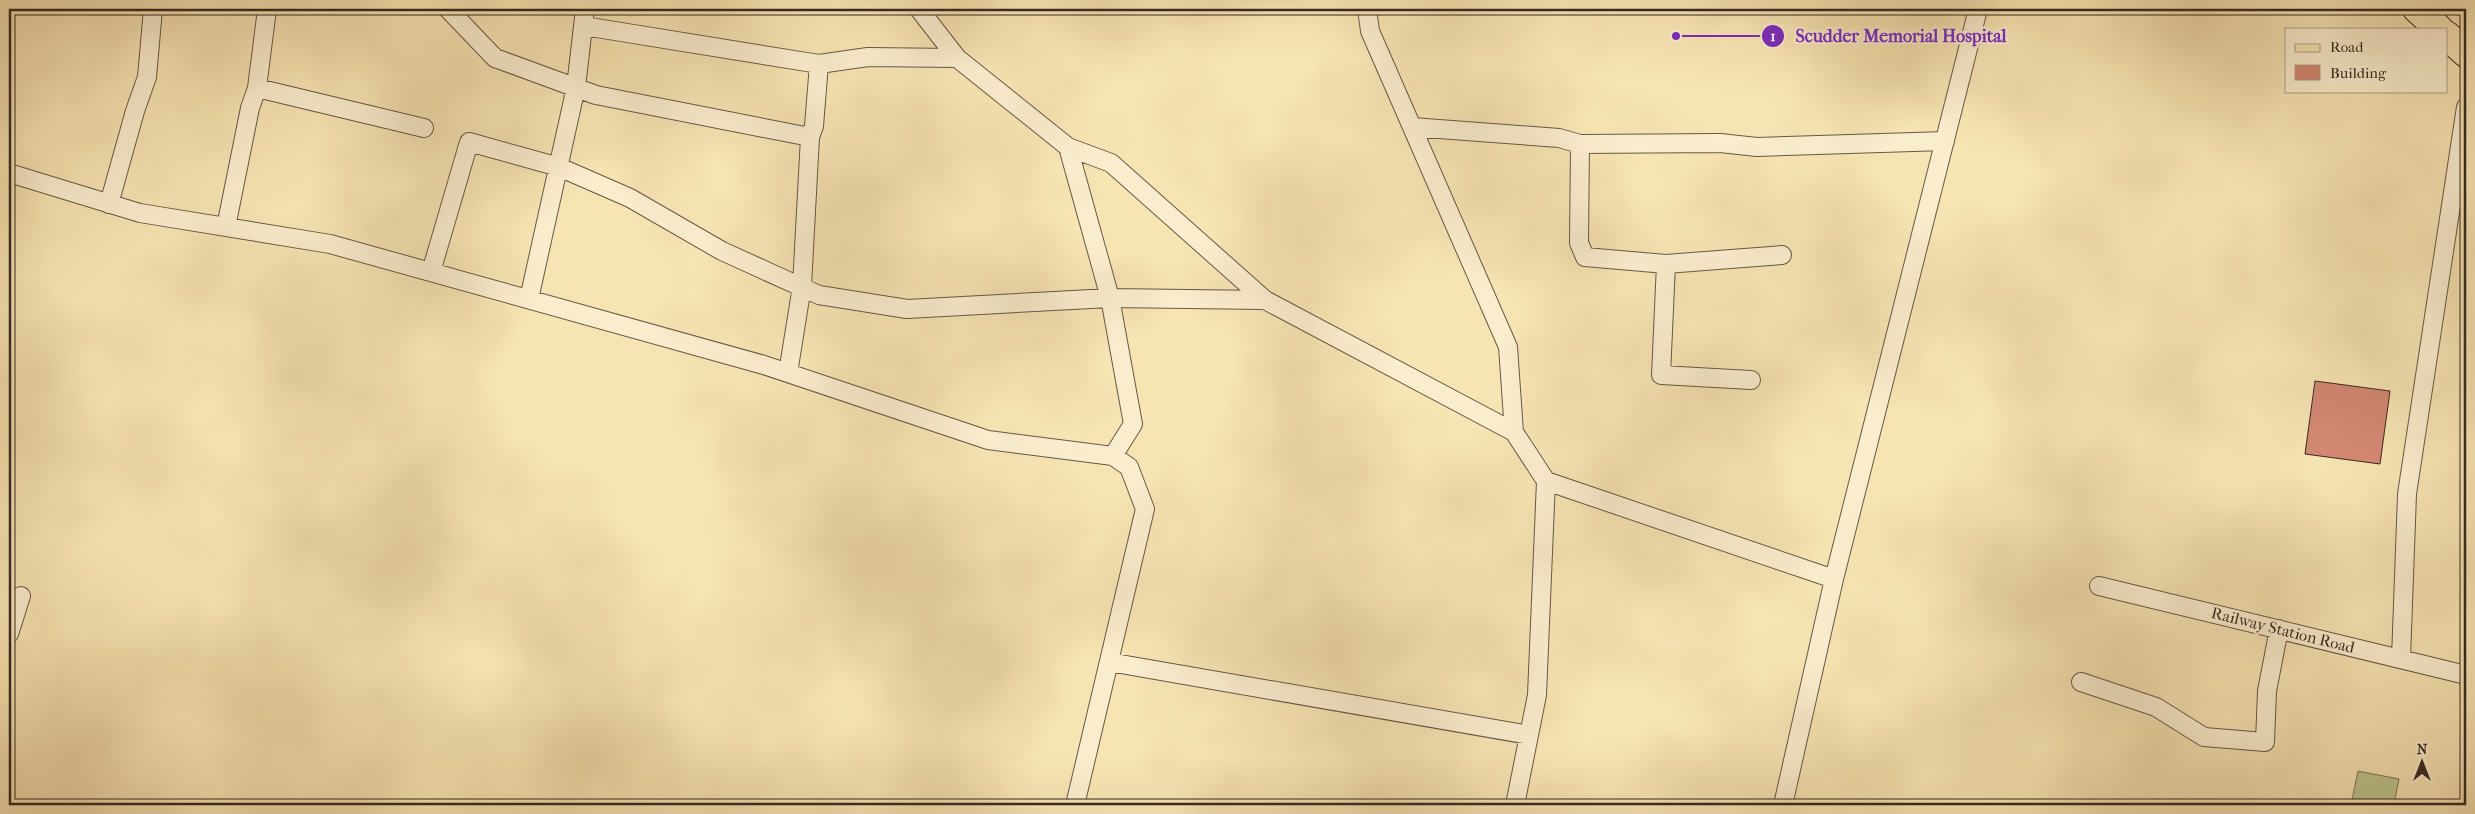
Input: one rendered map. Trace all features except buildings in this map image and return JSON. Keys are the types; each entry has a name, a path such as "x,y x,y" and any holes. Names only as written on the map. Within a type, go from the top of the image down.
{"main road":[{"path":"2417,9 2438,28"},
{"path":"2448,37 2466,52"}],"street":[{"path":"108,204 147,77 153,9"},
{"path":"226,227 250,108 257,88 267,9"},
{"path":"448,9 495,58 596,95 810,137"},
{"path":"919,9 957,58 1068,147 1111,163 1264,300 1514,432 1546,481 1537,695 1515,805"},
{"path":"1367,9 1370,31 1508,347 1514,432"},
{"path":"1783,805 1834,580 1978,9"},
{"path":"529,300 576,87 584,17 819,64 868,57 957,58"},
{"path":"788,373 802,286 810,137 814,126 819,64"},
{"path":"257,88 424,128"},
{"path":"2401,659 2407,494 2466,108"},
{"path":"1412,127 1559,138 1580,144 1720,143 1757,147 1945,141"},
{"path":"430,272 469,142 559,167 630,198 722,251 819,295 907,309 1110,298 1264,300"},
{"path":"1580,144 1579,243 1585,256 1666,264 1782,255"},
{"path":"1068,147 1110,298 1133,424 1113,456"},
{"path":"9,173 140,213 330,244 788,373 988,440 1113,456 1129,467 1145,509 1075,805"},
{"path":"1666,264 1661,375 1751,380"},
{"path":"1546,481 1834,580"},
{"name":"Railway Station Road","path":"2099,586 2466,675"},
{"path":"9,634 20,596"},
{"path":"2081,682 2156,707 2204,737 2265,742 2267,691 2279,630"},
{"path":"1109,662 1529,735"}],"green space":[{"path":"2358,771 2399,779 2394,805 2351,805"}],"place":[{"name":"Scudder Memorial Hospital","path":"1676,36"}]}
